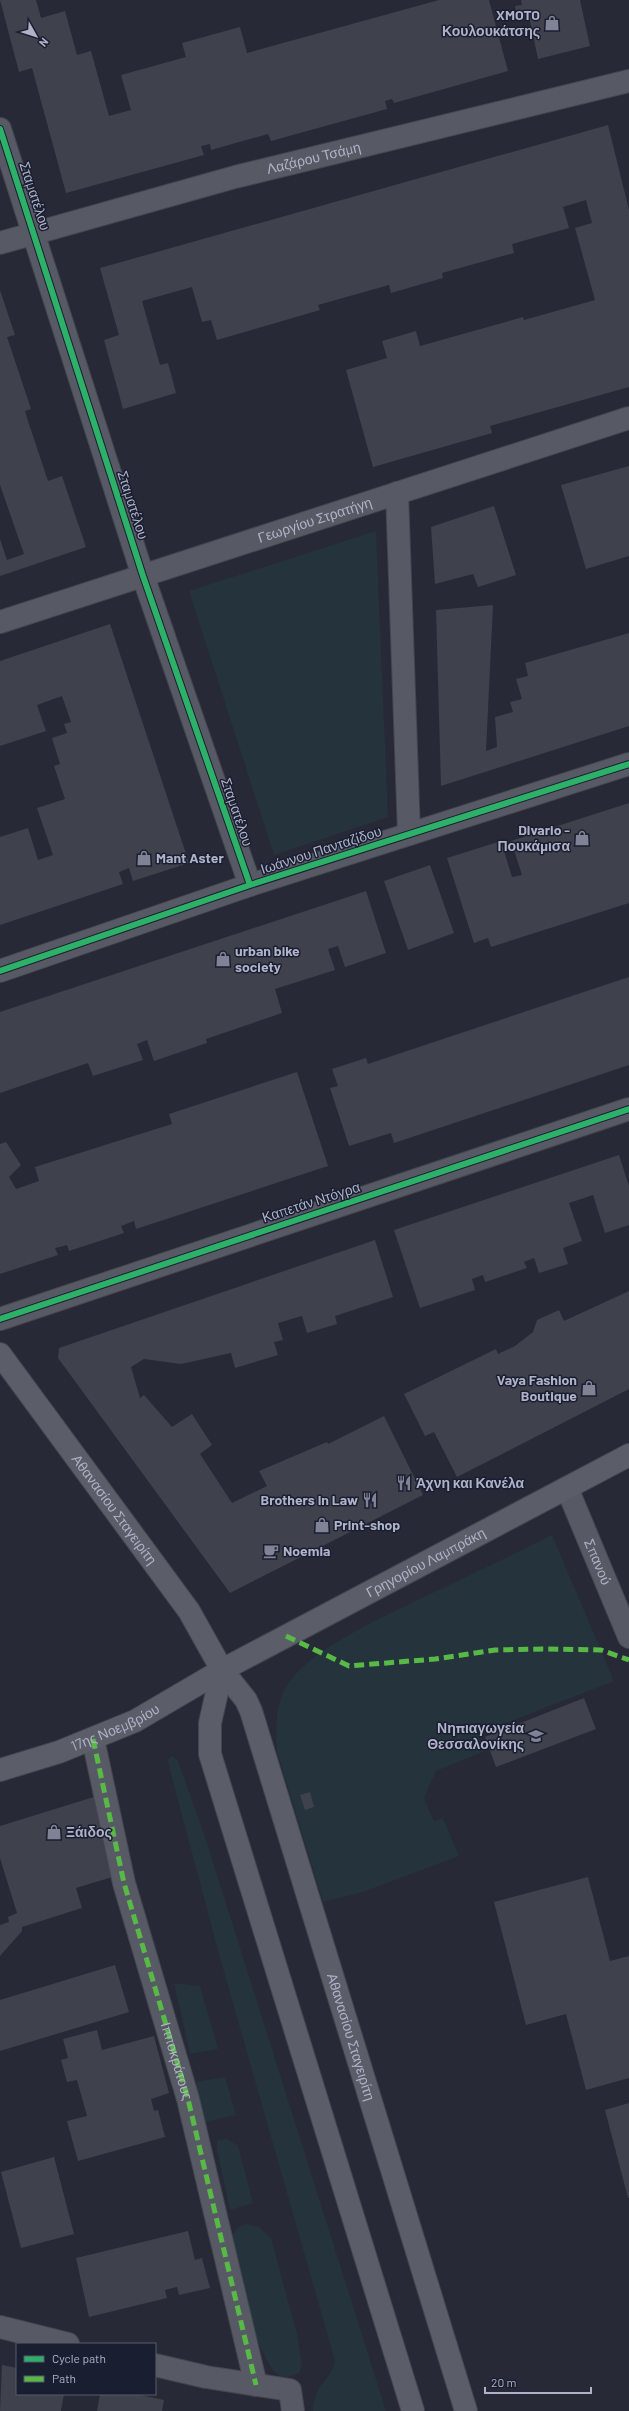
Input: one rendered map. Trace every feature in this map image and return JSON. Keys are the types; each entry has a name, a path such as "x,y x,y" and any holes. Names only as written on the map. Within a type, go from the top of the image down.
{"main road":[{"name":"Αθανασίου Σταγειρίτη","path":"0,1354 189,1611 222,1670 246,1700 251,1711 466,2411"},
{"name":"Γρηγορίου Λαμπράκη","path":"222,1670 629,1455"},
{"name":"17ης Νοεμβρίου","path":"0,1770 58,1752 135,1722 222,1670"},
{"path":"222,1670 210,1723 210,1754 413,2411"}],"street":[{"name":"Λαζάρου Τσάμη","path":"0,243 34,232 235,177 629,81"},
{"name":"Σταματέλου","path":"0,130 34,232 143,576 250,886"},
{"name":"Γεωργίου Στρατήγη","path":"0,622 629,418"},
{"path":"397,493 409,834"},
{"name":"Ιωάννου Πανταζίδου","path":"0,970 250,886 629,764"},
{"name":"Καπετάν Ντόγρα","path":"0,1319 629,1109"},
{"name":"Σπανού","path":"567,1488 629,1636"},
{"name":"Ιπποκράτους","path":"93,1739 124,1883 188,2099 256,2385"},
{"path":"0,2327 64,2343"},
{"path":"156,2365 206,2377 256,2385 292,2401"}],"shaded area":[{"path":"376,531 388,817 274,855 189,591"},
{"path":"552,1535 614,1681 478,1734 485,1751 436,1771 424,1798 434,1821 443,1818 459,1856 363,1892 323,1902 277,1751 277,1715 281,1697 285,1689 301,1668 333,1644 352,1633"},
{"path":"172,1756 178,1761 206,1840 386,2411 313,2411 316,2394 330,2373 335,2361 220,1958 167,1759"},
{"path":"174,1983 200,1986 218,2049 190,2054"},
{"path":"225,2077 236,2115 206,2122 196,2082"},
{"path":"227,2139 238,2146 253,2203 230,2210 217,2149 217,2140"},
{"path":"246,2224 259,2227 271,2238 297,2334 302,2362 300,2372 294,2375 284,2377 275,2372 267,2361 253,2327 232,2237 236,2229"}],"building":[{"path":"0,0 36,0 41,18 65,11 77,55 91,51 109,116 131,110 121,75 186,57 182,43 240,27 247,53 439,0 489,0 508,71 394,103 392,99 385,101 387,109 271,141 268,134 211,150 210,144 201,146 204,155 66,193 32,68 19,72"},
{"path":"521,0 580,0 590,46 538,59 529,16 517,18 515,6 522,5"},
{"path":"608,125 629,210 629,387 490,426 492,433 373,467 346,370 387,358 382,341 416,331 420,346 523,317 524,320 595,300 575,228 592,223 586,200 563,207 569,228 512,244 514,253 442,273 443,278 391,293 389,285 318,305 320,310 217,340 211,320 202,322 192,287 142,301 160,365 168,363 176,393 123,409 104,340 119,335 100,268"},
{"path":"0,290 15,335 7,337 31,409 25,411 48,481 62,476 86,547 0,576 0,539 7,560 24,554 0,485"},
{"path":"629,466 629,556 586,569 561,485"},
{"path":"494,506 516,575 478,587 473,574 435,584 431,527"},
{"path":"493,605 486,751 497,747 495,717 513,712 510,702 522,699 516,679 528,676 525,663 629,633 629,726 441,786 436,610"},
{"path":"110,624 189,863 133,881 129,868 119,872 123,884 0,925 0,837 28,828 38,860 53,855 37,808 65,799 54,766 60,764 52,738 67,733 64,724 71,722 62,696 37,705 46,731 0,746 0,661"},
{"path":"629,803 629,903 491,947 488,938 474,943 447,858 501,841 512,877 522,875 511,841"},
{"path":"430,865 454,933 408,950 384,881"},
{"path":"366,891 386,953 345,967 338,946 328,949 335,970 275,989 282,1013 206,1039 207,1043 154,1061 147,1040 137,1044 143,1060 93,1076 88,1063 0,1093 0,1012"},
{"path":"629,977 629,1065 394,1143 391,1133 349,1146 330,1088 338,1086 332,1069 366,1058 368,1064"},
{"path":"297,1072 328,1166 136,1229 134,1221 121,1226 124,1233 69,1251 67,1245 55,1248 58,1255 0,1274 0,1144 6,1142 21,1165 9,1177 16,1189 39,1181 35,1167 172,1124 169,1114"},
{"path":"619,1155 629,1186 629,1225 605,1233 593,1195 569,1203 582,1241 563,1248 568,1264 539,1273 534,1258 524,1262 527,1268 485,1282 483,1275 472,1279 475,1290 420,1308 394,1230"},
{"path":"375,1240 393,1297 335,1316 337,1324 307,1333 302,1316 278,1323 283,1340 274,1342 278,1355 235,1368 231,1353 181,1364 144,1359 131,1367 140,1398 144,1395 172,1427 192,1414 212,1445 200,1454 232,1503 267,1486 259,1471 327,1442 328,1444 384,1416 423,1495 230,1593 58,1358 59,1348"},
{"path":"629,1291 629,1389 457,1477 434,1432 425,1436 404,1394 496,1349 498,1354 515,1346 533,1332 537,1320 559,1310 564,1321"},
{"path":"584,1698 596,1729 496,1767 485,1737"},
{"path":"310,1792 314,1807 305,1810 300,1795"},
{"path":"97,1796 119,1875 76,1888 82,1908 22,1927 22,1931 0,1956 0,1925 9,1922 8,1917 17,1913 0,1858 0,1826"},
{"path":"588,1877 610,1961 629,1956 629,2078 586,2090 566,2014 526,2025 494,1902"},
{"path":"115,1965 129,2012 0,2051 0,2000"},
{"path":"97,2030 102,2050 154,2036 169,2093 151,2099 154,2111 158,2110 165,2137 78,2161 67,2121 87,2116 77,2080 67,2082 61,2060 68,2058 63,2039"},
{"path":"629,2103 629,2198 628,2198 605,2110"},
{"path":"54,2157 74,2234 21,2248 1,2172"},
{"path":"188,2231 195,2260 202,2258 210,2288 179,2295 177,2287 165,2290 167,2298 89,2317 76,2258"},
{"path":"2,2365 16,2368 16,2395 64,2395 61,2411 0,2411"},
{"path":"100,2395 140,2395 164,2400 162,2411 97,2411"}],"marked path":[{"path":"286,1636 349,1666 435,1659 495,1650 601,1650 629,1660"},
{"path":"93,1739 124,1883 188,2099 256,2385"}],"cycle path":[{"path":"0,129 143,576 250,885"},
{"path":"0,971 250,885 629,764"},
{"path":"0,1319 629,1109"}],"place":[{"name":"XMOTO Κουλουκάτσης","path":"552,23"},
{"name":"Divario - Πουκάμισα","path":"582,838"},
{"name":"Mant Aster","path":"144,858"},
{"name":"urban bike society","path":"223,959"},
{"name":"Vaya Fashion Boutique","path":"589,1388"},
{"name":"Άχνη και Κανέλα","path":"404,1483"},
{"name":"Brothers In Law","path":"370,1500"},
{"name":"Print-shop","path":"322,1525"},
{"name":"Noemia","path":"271,1551"},
{"name":"Νηπιαγωγεία Θεσσαλονίκης","path":"536,1736"},
{"name":"Ξάιδος","path":"54,1832"}]}
